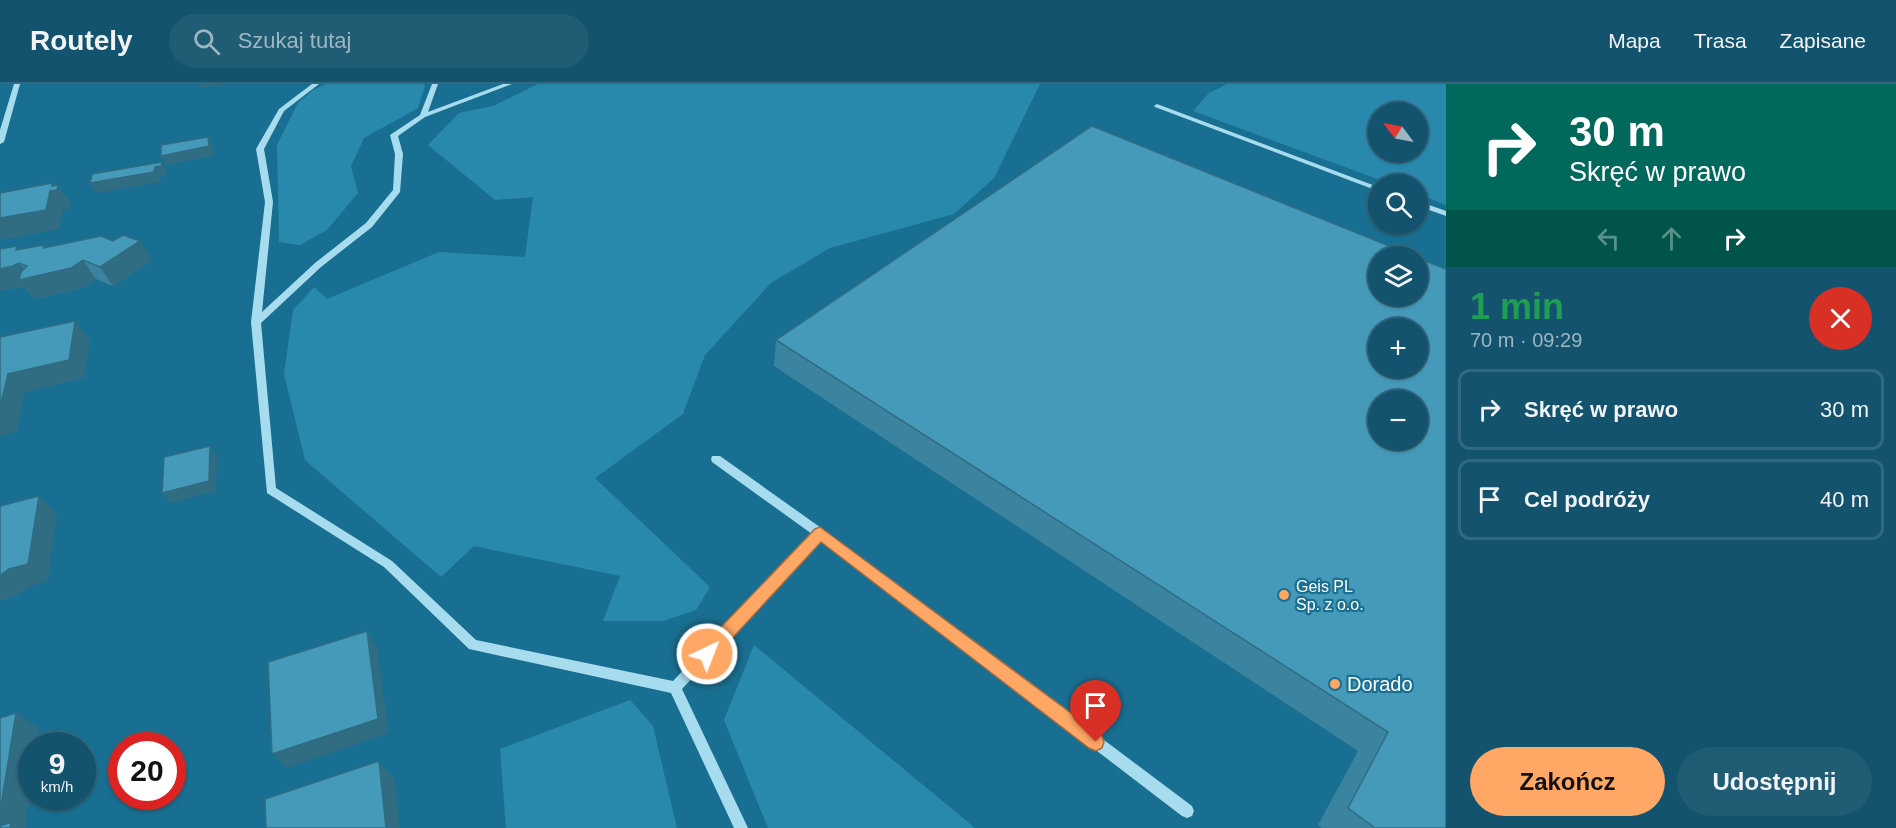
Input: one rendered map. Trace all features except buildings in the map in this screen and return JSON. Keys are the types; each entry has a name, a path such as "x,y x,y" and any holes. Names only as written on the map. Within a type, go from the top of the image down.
{"street":[{"path":"0,142 17,84"},
{"path":"316,84 281,110 260,149 269,202 256,322 271,490 388,564 473,645 675,688"},
{"path":"423,116 435,84"},
{"path":"256,322 318,265 369,225 397,190 399,154 394,135 423,116 509,84"},
{"path":"1156,106 1368,185"},
{"path":"1428,207 1446,214"},
{"path":"716,459 820,533 1187,812"},
{"path":"675,688 820,533"},
{"path":"675,688 741,828"}],"shaded area":[{"path":"326,84 424,84 425,86 418,108 364,138 351,166 358,193 327,230 300,245 279,242 277,145 298,103 313,90"},
{"path":"538,84 1040,84 994,178 954,214 830,248 771,283 705,355 683,414 595,478 710,587 696,610 663,621 603,621 620,576 474,546 441,577 305,460 284,374 293,310 314,287 327,299 439,252 525,257 533,197 495,200 428,145 459,113 493,106"},
{"path":"1227,84 1446,84 1446,205 1428,198 1428,174 1368,176 1193,111 1209,93"},
{"path":"754,645 975,828 768,828 724,720"},
{"path":"630,700 653,726 677,828 506,828 500,749"}],"place":[{"name":"Geis PL Sp. z o.o.","path":"1284,595"},
{"name":"Dorado","path":"1335,684"}],"route":[{"path":"707,654 820,533 1096,742"}]}
